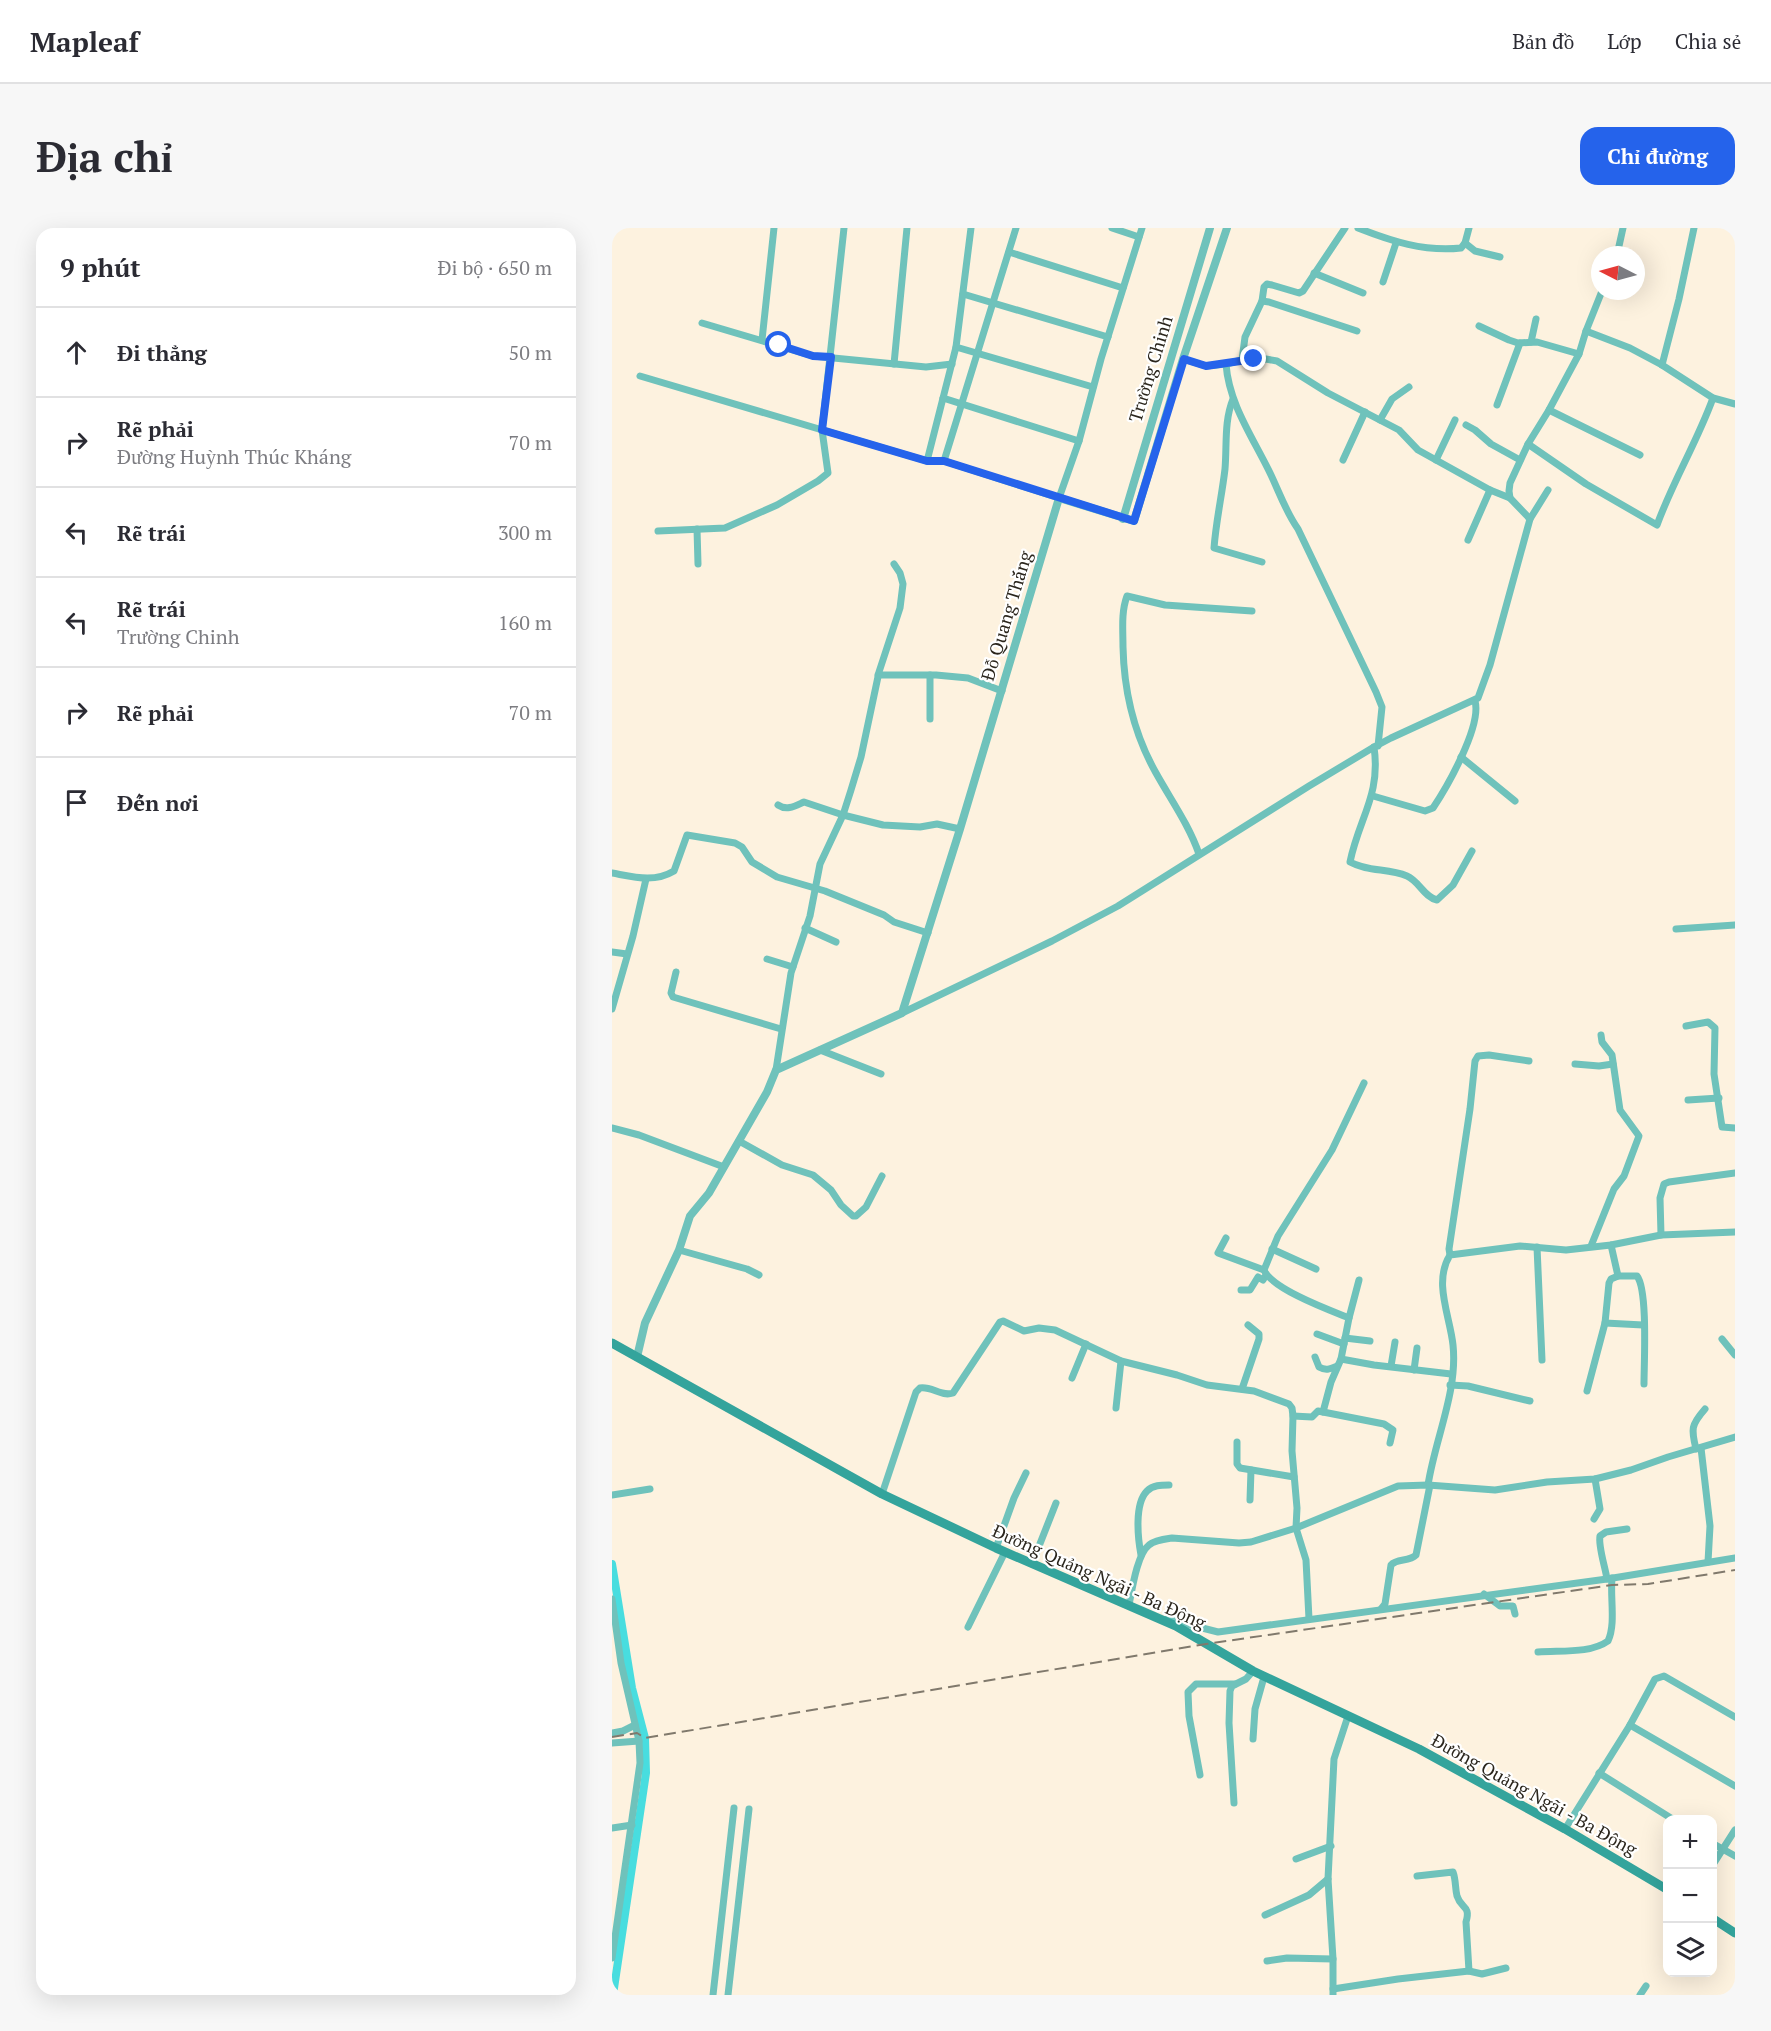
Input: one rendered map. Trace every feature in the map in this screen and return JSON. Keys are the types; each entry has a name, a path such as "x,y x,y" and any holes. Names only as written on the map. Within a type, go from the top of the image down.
{"main road":[{"name":"Đường Quảng Ngãi - Ba Động","path":"612,1343 882,1494 1000,1550 1176,1626 1264,1677 1419,1749 1565,1829 1663,1887"},
{"path":"1717,1921 1735,1933"}],"street":[{"path":"762,340 774,228"},
{"path":"658,531 725,528 777,505 819,481 828,473 822,430 844,228"},
{"path":"894,364 907,228"},
{"path":"927,461 956,347 971,228"},
{"path":"944,461 1016,228"},
{"path":"1112,228 1140,237"},
{"name":"Đỗ Quang Thắng","path":"902,1013 960,829 1059,498 1079,441 1142,228"},
{"name":"Trường Chinh","path":"1210,228 1123,519 1134,521 1227,228"},
{"path":"1242,360 1247,330 1262,301 1262,292 1267,284 1299,293 1306,288 1345,228"},
{"path":"1358,228 1396,243 1426,248 1453,249 1461,248 1465,243 1469,228"},
{"path":"1619,246 1623,228"},
{"path":"1662,365 1694,228"},
{"path":"1383,282 1396,243"},
{"path":"1465,243 1475,251 1500,257"},
{"path":"1009,252 1123,288"},
{"path":"1314,273 1363,293"},
{"path":"963,294 1108,337"},
{"path":"1510,498 1510,483 1520,460 1579,354 1598,300"},
{"path":"1262,301 1357,331"},
{"path":"1531,342 1536,319"},
{"path":"702,323 813,356 926,367 952,364"},
{"path":"1479,326 1509,340 1520,343 1531,342 1579,354"},
{"path":"1586,331 1630,348 1662,365 1713,398 1735,404"},
{"path":"1497,405 1520,343"},
{"path":"956,347 1094,387"},
{"path":"1184,359 1206,366 1242,360 1277,361 1328,393 1399,429 1418,450 1510,498 1530,519"},
{"path":"1226,364 1233,399 1272,477 1288,515 1298,529 1382,707 1372,796 1350,862 1361,868 1393,871 1406,875 1431,898 1437,900 1453,885 1472,851"},
{"path":"640,376 927,461 944,461 1123,519"},
{"path":"1380,420 1392,399 1409,387"},
{"path":"943,398 1079,441"},
{"path":"1528,444 1586,484 1656,525 1666,499 1703,427 1713,398"},
{"path":"1233,399 1228,411 1224,479 1215,525 1214,548 1263,562"},
{"path":"1549,410 1640,455"},
{"path":"1343,460 1365,412"},
{"path":"1436,460 1455,420"},
{"path":"1466,425 1491,444 1520,460"},
{"path":"1468,540 1491,490"},
{"path":"776,1070 1053,941 1118,906 1376,747 1433,718 1475,701 1490,665 1530,519 1548,490"},
{"path":"697,529 698,564"},
{"path":"637,1357 645,1323 679,1250 690,1216 709,1193 767,1092 776,1070 793,967 820,864 843,815 861,757 878,675 900,608 903,584 894,564"},
{"path":"1199,854 1192,834 1157,774 1134,727 1123,667 1125,600 1127,597 1165,605 1252,612"},
{"path":"878,675 968,678 1002,691"},
{"path":"930,675 930,719"},
{"path":"1372,796 1429,810 1433,808 1461,757 1476,714 1475,701"},
{"path":"1461,757 1515,801"},
{"path":"778,805 782,808 790,808 804,802 883,825 920,827 937,824 960,829"},
{"path":"612,873 646,879 666,876 674,871 687,835 735,843 742,847 752,862 777,877 815,889 884,915 894,922 928,933"},
{"path":"612,1009 633,936 646,879"},
{"path":"1676,929 1735,925"},
{"path":"805,928 836,942"},
{"path":"612,952 627,954"},
{"path":"767,959 793,967"},
{"path":"676,972 671,993 673,997 781,1029"},
{"path":"1686,1026 1708,1022 1715,1028 1714,1074 1722,1127 1735,1128"},
{"path":"1591,1246 1639,1136 1620,1110 1612,1055 1602,1042 1601,1035"},
{"path":"820,1050 881,1074"},
{"path":"1381,1609 1385,1604 1391,1565 1394,1562 1411,1559 1416,1555 1450,1385 1453,1344 1443,1282 1446,1262 1450,1255 1476,1061 1478,1056 1489,1055 1529,1061"},
{"path":"1575,1064 1599,1066 1613,1064"},
{"path":"1241,1290 1250,1290 1258,1277 1263,1280 1272,1249 1282,1229 1332,1150 1364,1083"},
{"path":"1688,1100 1719,1098"},
{"path":"612,1128 639,1135 724,1167"},
{"path":"739,1141 782,1165 813,1175 831,1190 841,1205 853,1216 866,1207 882,1176"},
{"path":"1661,1235 1660,1198 1664,1184 1735,1173"},
{"path":"1450,1255 1514,1246 1566,1250 1611,1245 1661,1235 1735,1232"},
{"path":"1226,1238 1218,1253 1265,1273 1281,1286 1310,1303 1348,1318"},
{"path":"1611,1245 1618,1276"},
{"path":"1537,1247 1542,1360"},
{"path":"1272,1249 1316,1269"},
{"path":"679,1250 747,1269 759,1275"},
{"path":"1587,1391 1605,1323 1609,1283 1611,1279 1618,1276 1640,1278 1644,1384"},
{"path":"1323,1412 1330,1382 1345,1341 1348,1318 1359,1280"},
{"path":"882,1494 916,1392 923,1387 944,1394 952,1393 1000,1322 1003,1321 1024,1331 1039,1328 1055,1330 1121,1361 1207,1385 1242,1389 1289,1404 1293,1416 1296,1528 1306,1560 1309,1619"},
{"path":"1605,1323 1643,1325"},
{"path":"1242,1389 1259,1339 1259,1334 1248,1325"},
{"path":"1317,1334 1345,1341 1370,1341"},
{"path":"1722,1339 1735,1355"},
{"path":"1390,1366 1395,1342"},
{"path":"1072,1378 1086,1344"},
{"path":"1414,1370 1417,1348"},
{"path":"1315,1358 1323,1370 1329,1370 1339,1362 1451,1374"},
{"path":"1116,1408 1121,1361"},
{"path":"1450,1385 1468,1386 1530,1401"},
{"path":"1705,1409 1693,1424 1693,1434 1699,1448 1710,1526 1708,1562"},
{"path":"1293,1416 1312,1417 1318,1411 1389,1426 1393,1430 1390,1443"},
{"path":"1141,1555 1149,1545 1162,1539 1245,1542 1296,1528 1398,1486 1429,1485 1495,1490 1547,1482 1595,1479 1735,1437"},
{"path":"1237,1442 1238,1467 1294,1477"},
{"path":"1250,1500 1251,1470"},
{"path":"968,1627 1000,1550 1014,1498 1026,1473"},
{"path":"1594,1519 1600,1509 1595,1479"},
{"path":"1130,1605 1141,1555 1138,1530 1142,1498 1152,1487 1169,1485"},
{"path":"612,1495 650,1489"},
{"path":"1032,1564 1056,1503"},
{"path":"1538,1652 1579,1650 1600,1646 1608,1641 1612,1623 1610,1578 1599,1540 1600,1536 1606,1532 1627,1529"},
{"path":"1155,1618 1184,1622 1218,1632 1610,1578 1735,1558"},
{"path":"1484,1594 1500,1606 1513,1606 1515,1614"},
{"path":"612,1599 621,1663 639,1741 640,1763 612,1958"},
{"path":"1234,1803 1229,1708 1231,1688 1253,1671"},
{"path":"1565,1829 1630,1725 1655,1679 1665,1676 1735,1717"},
{"path":"1253,1739 1255,1709 1264,1677"},
{"path":"1200,1775 1189,1716 1188,1692 1196,1684 1235,1684"},
{"path":"1348,1716 1334,1759 1328,1879 1333,1992 1398,1979 1469,1971 1482,1974 1506,1968"},
{"path":"612,1733 635,1725"},
{"path":"1630,1725 1735,1786"},
{"path":"612,1743 639,1741"},
{"path":"1599,1773 1666,1815"},
{"path":"713,1995 734,1808"},
{"path":"728,1995 749,1809"},
{"path":"612,1828 632,1825"},
{"path":"1717,1860 1735,1830"},
{"path":"1296,1859 1331,1846"},
{"path":"1717,1846 1735,1856"},
{"path":"1417,1876 1453,1872 1458,1900 1466,1908 1468,1914 1466,1922 1469,1971"},
{"path":"1265,1915 1309,1894 1328,1879"},
{"path":"1267,1961 1287,1958 1333,1959"},
{"path":"1640,1995 1646,1986"}],"waterway":[{"path":"612,1564 632,1688 645,1738 646,1773 613,1995"}],"railway":[{"path":"612,1737 637,1733 645,1738 1206,1644 1612,1585 1648,1584 1735,1570"}],"route":[{"path":"779,345 813,356 831,357 822,430 927,461 944,461 1134,521 1184,359 1206,366 1254,359"}]}
